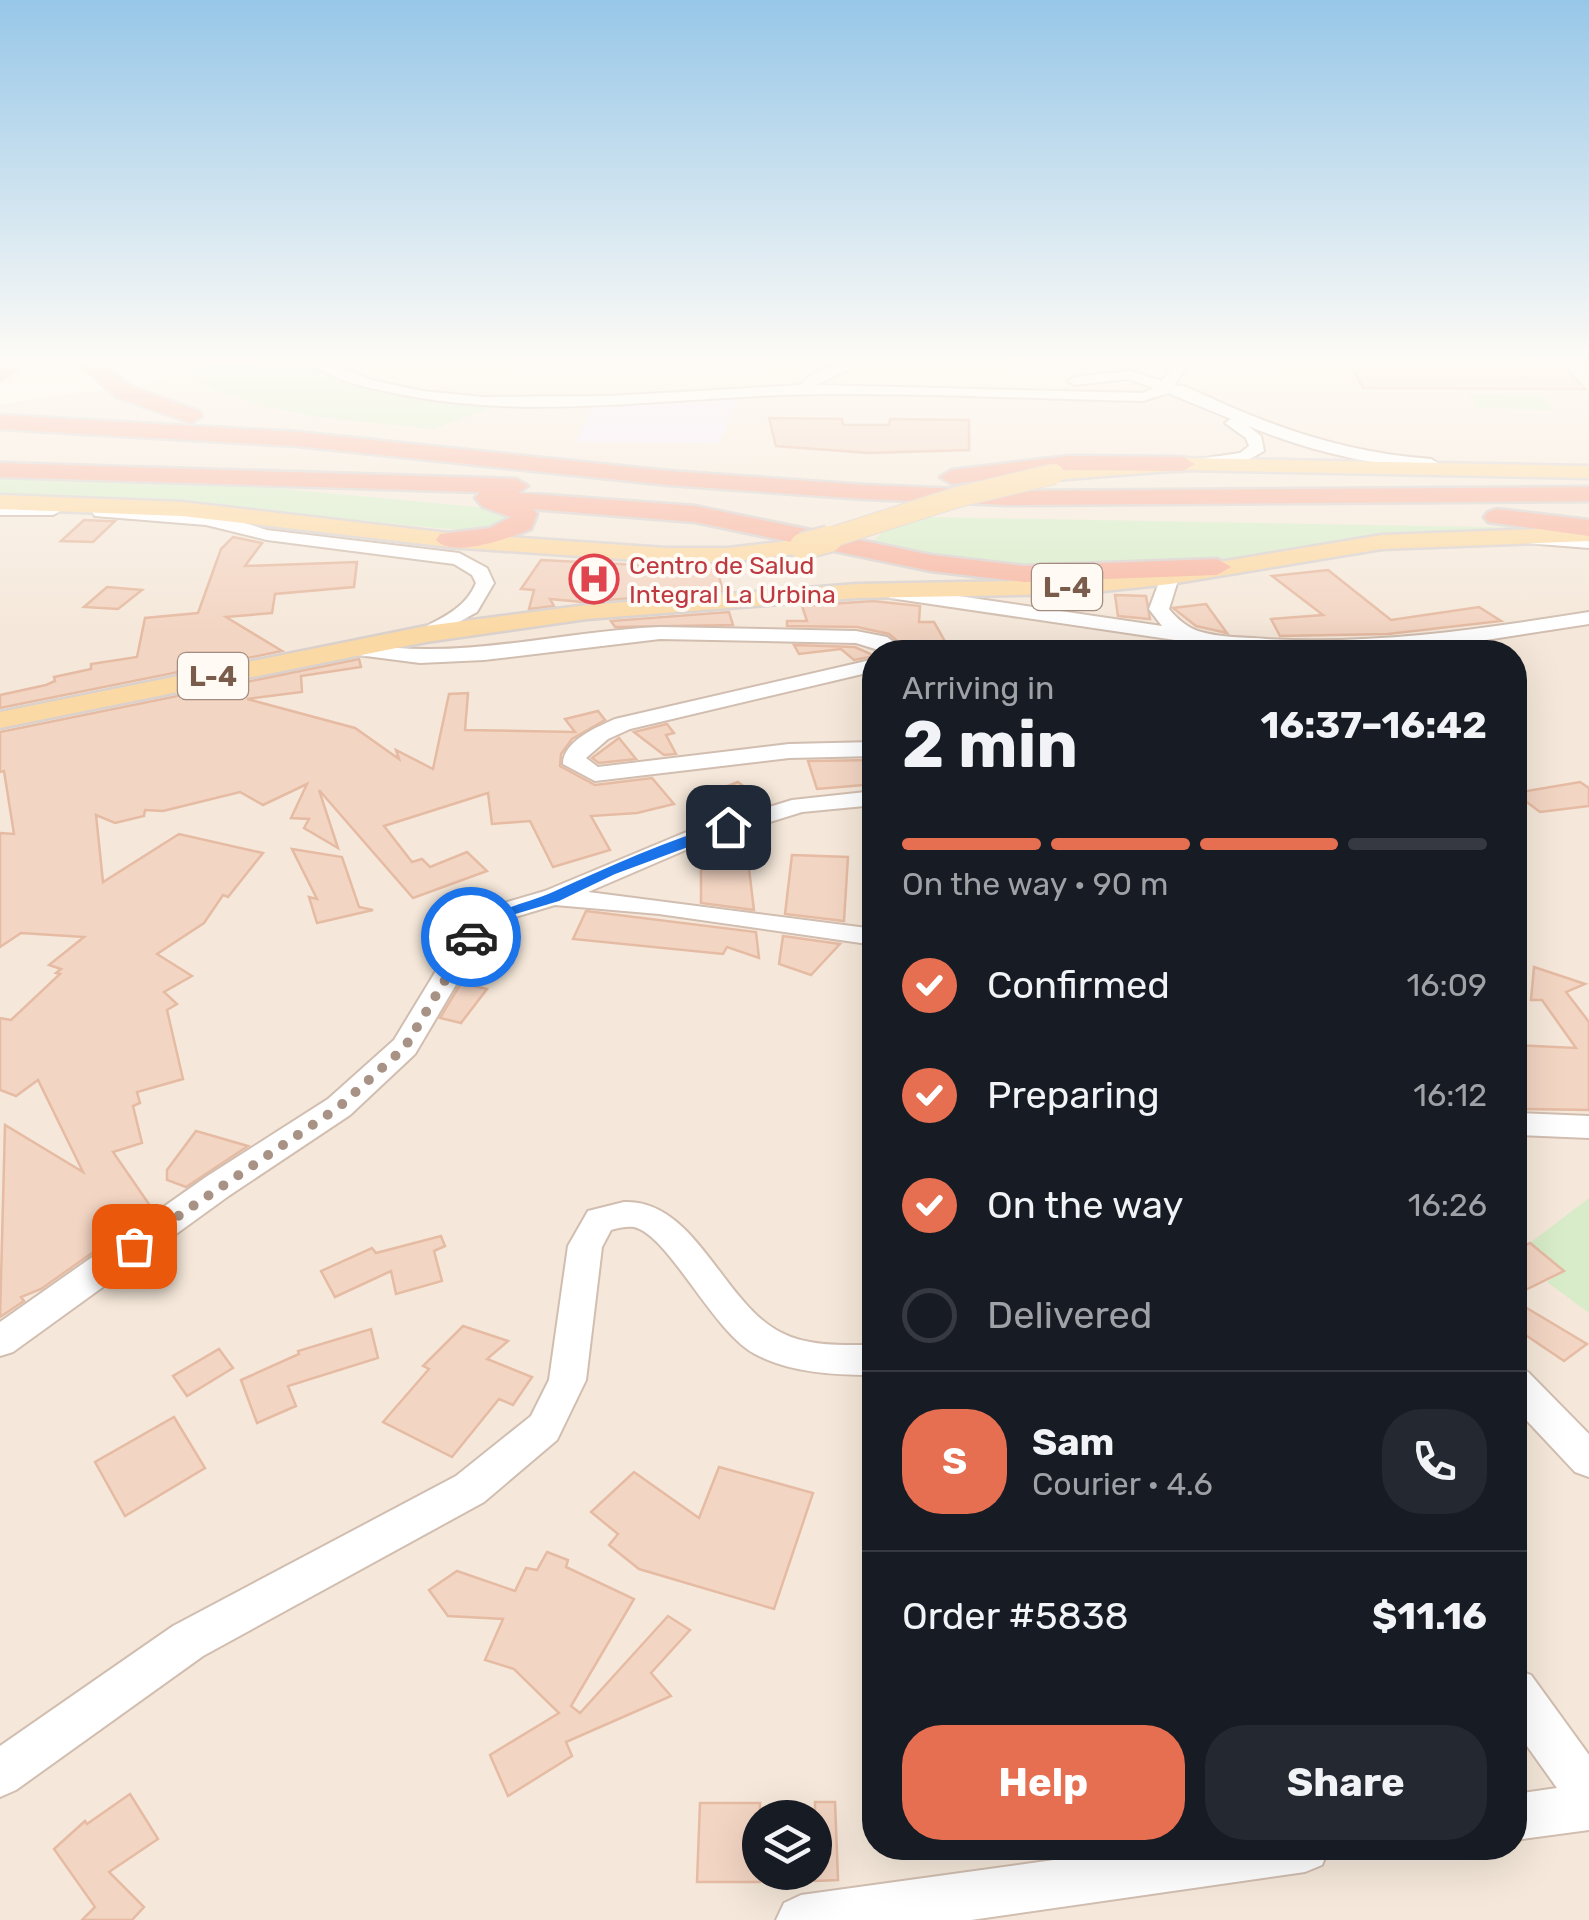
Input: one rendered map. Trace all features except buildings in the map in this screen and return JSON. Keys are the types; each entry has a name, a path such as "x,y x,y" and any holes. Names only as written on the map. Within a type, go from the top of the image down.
{"highway":[{"path":"44,453 482,485"},
{"path":"427,453 668,478 1008,498 1589,494"},
{"path":"465,453 481,458"},
{"path":"547,453 789,474 915,479 1068,463 1182,464"},
{"path":"0,470 482,485 1589,531"},
{"path":"204,475 502,503 524,514 522,524 506,532 449,540"},
{"path":"374,492 695,514 932,563 1024,574 1217,568"},
{"path":"1448,497 1589,502"},
{"path":"1492,526 1589,518"}],"main road":[{"path":"0,502 137,506 449,540 701,556 802,546 865,529 944,500 1054,474 1182,464 1589,472"},
{"name":"L-4","path":"0,720 130,690 426,634 705,600 1076,587 1170,578 1492,526"},
{"path":"865,529 852,546 855,562 903,591"}],"street":[{"path":"1182,464 1244,457 1249,453"},
{"path":"1341,453 1407,464 1512,471"},
{"path":"0,510 338,526"},
{"path":"207,520 268,534 441,556 471,564 485,582 483,593 461,615 426,634"},
{"path":"1492,526 1589,544"},
{"path":"1170,578 1159,609 1178,630 1192,634"},
{"path":"903,591 1221,640"},
{"path":"1441,640 1589,618"},
{"path":"358,649 398,657 434,658 610,636 684,632 866,640"},
{"path":"862,668 623,724 600,734 574,756 582,771 595,774 789,751 862,749"},
{"path":"0,1342 218,1186 339,1107 405,1047 469,939 506,912 554,897 693,838 800,805 862,799"},
{"path":"554,897 660,906 862,935"},
{"path":"1527,1124 1589,1127"},
{"path":"0,1774 188,1641 470,1489 544,1428 567,1380 585,1246 600,1220 637,1214 652,1220 727,1310 768,1344 829,1360 862,1360"},
{"path":"1527,1395 1589,1460"},
{"path":"1527,1707 1589,1794"},
{"path":"1527,1815 1589,1807"},
{"path":"801,1920 1221,1860"}],"shaded area":[{"path":"0,453 1589,453 1589,1920 0,1920"}],"green space":[{"path":"0,474 231,484 499,509 515,517 488,533 137,498 0,495"},
{"path":"926,517 1539,528 1389,537 1183,564 1036,568 868,547 883,531"},
{"path":"1589,1198 1589,1313 1547,1282 1564,1270 1530,1243"}],"way so far":[{"path":"134,1246 246,1166 339,1107 367,1082 405,1047 471,937"}],"place":[{"name":"Centro de Salud Integral La Urbina","path":"594,579"}],"route":[{"path":"471,937 506,912 554,897 610,870 728,827"}]}
